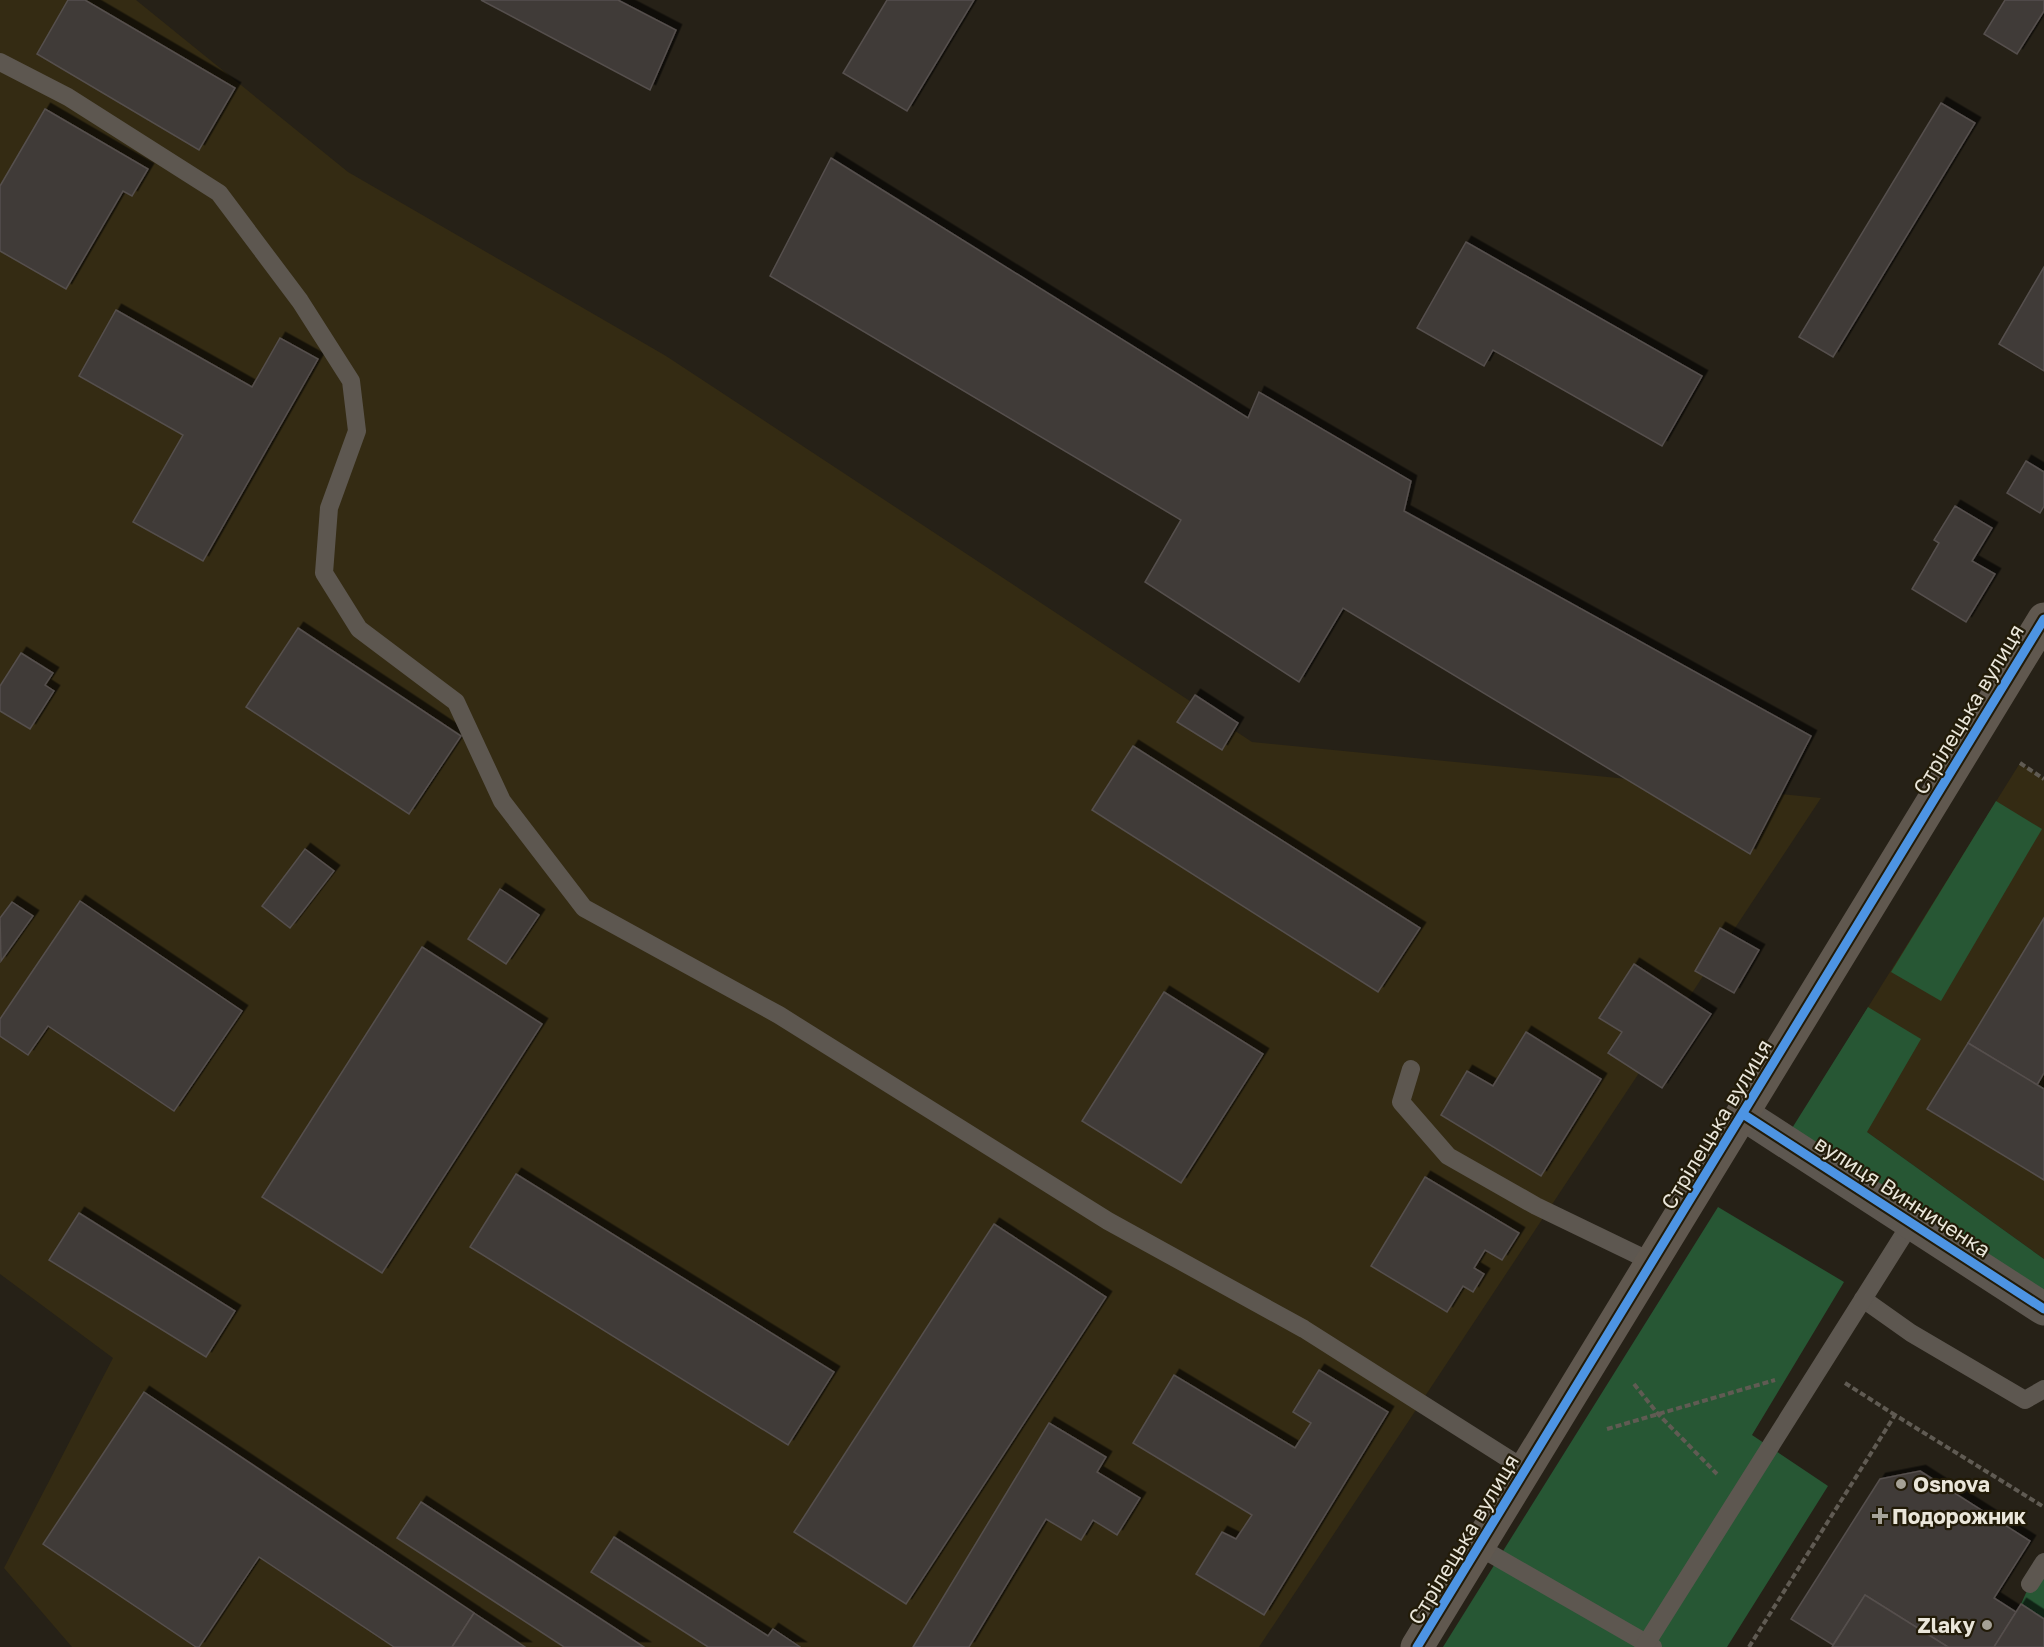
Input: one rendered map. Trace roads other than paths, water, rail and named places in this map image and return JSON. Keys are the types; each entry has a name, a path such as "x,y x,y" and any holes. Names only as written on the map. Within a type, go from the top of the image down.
{"street":[{"name":"Стрілецька вулиця","path":"1417,1647 2044,619"},
{"name":"вулиця Винниченка","path":"1743,1114 2044,1309"}],"lane":[{"path":"0,62 68,97 219,193 300,301 351,381 357,431 329,508 324,573 359,628 456,702 502,801 584,908 779,1015 1108,1221 1304,1329 1526,1470"},
{"path":"1411,1069 1401,1102 1448,1156 1536,1206 1652,1262"},
{"path":"1479,1547 1647,1646 1911,1223"},
{"path":"1863,1299 1911,1333 2025,1400 2044,1389"},
{"path":"2030,1584 2044,1562"}],"place":[{"name":"Osnova","path":"1901,1484"},
{"name":"Подорожник","path":"1880,1516"},
{"name":"Zlaky","path":"1987,1625"}]}
